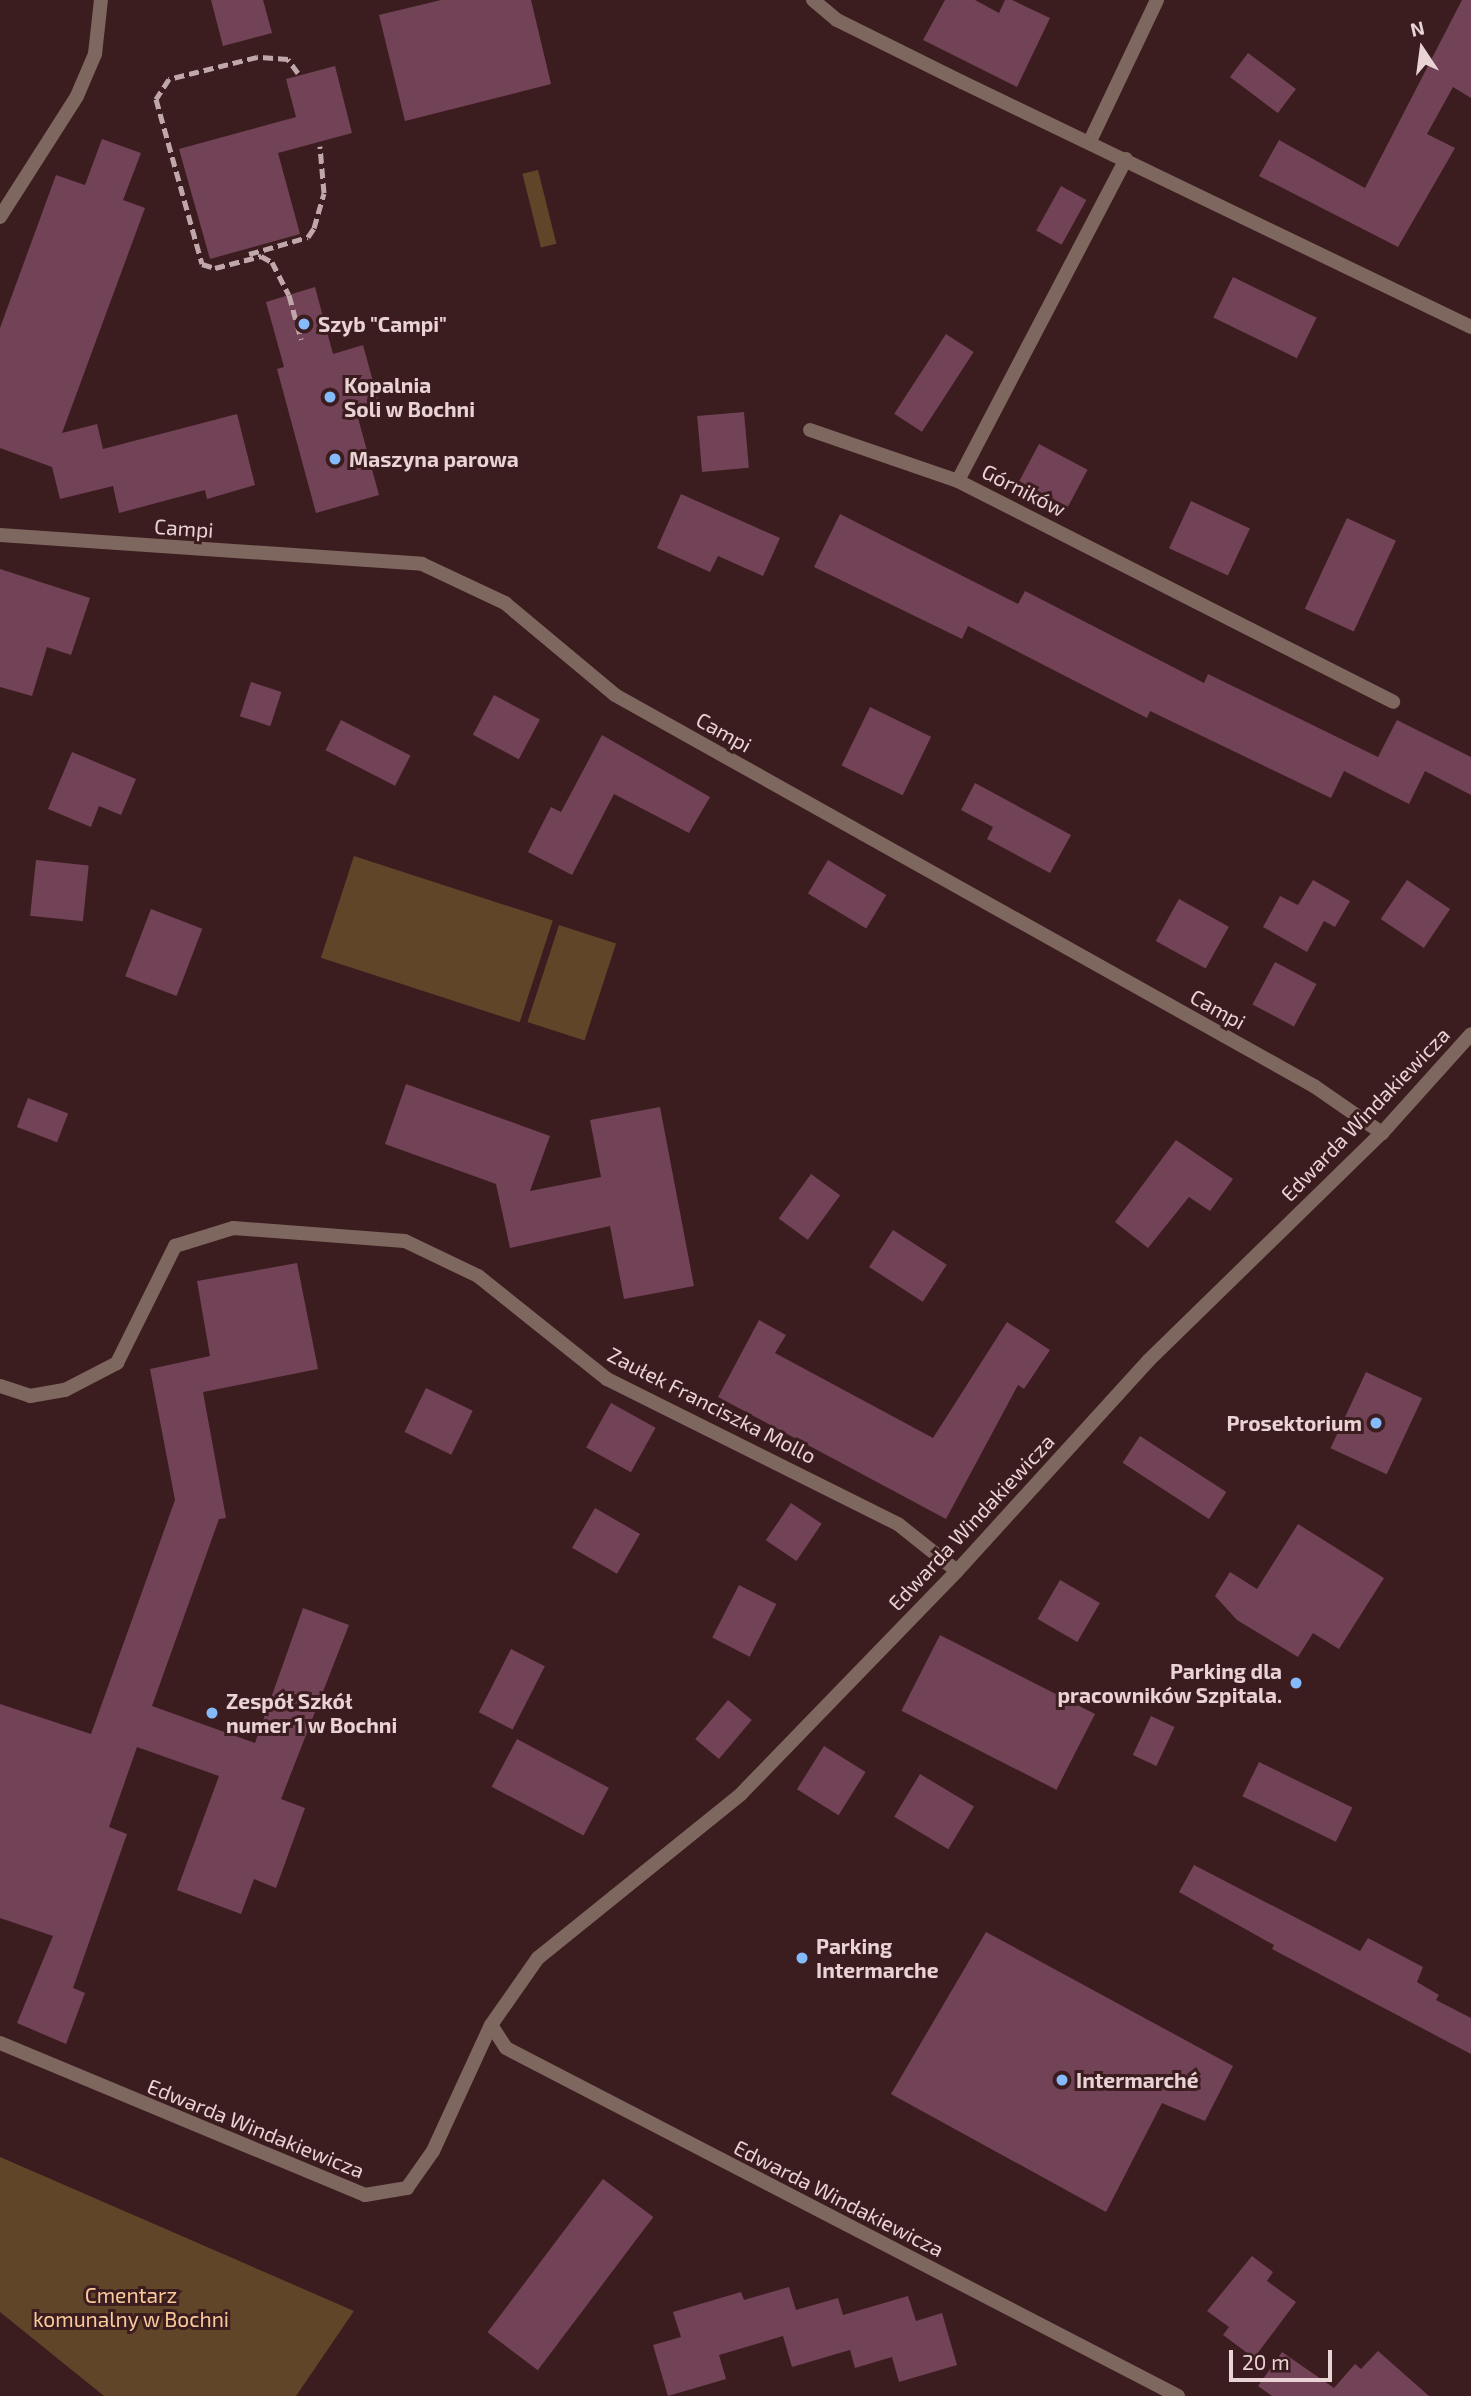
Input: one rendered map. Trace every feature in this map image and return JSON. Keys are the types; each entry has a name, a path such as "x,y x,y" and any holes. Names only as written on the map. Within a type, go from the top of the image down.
{"street":[{"path":"0,217 78,96 94,54 101,0"},
{"path":"813,0 837,20 1091,139 1126,159 1471,327"},
{"path":"1091,139 1157,0"},
{"name":"Górników","path":"1126,159 958,481 1393,702"},
{"path":"810,430 958,481"},
{"name":"Campi","path":"0,535 422,564 505,603 615,695 1314,1086 1382,1133"},
{"name":"Edwarda Windakiewicza","path":"0,2043 365,2195 408,2188 433,2151 491,2025 538,1958 741,1794 957,1571 1149,1360 1382,1133 1471,1034"},
{"name":"Zaułek Franciszka Mollo","path":"0,1386 30,1396 65,1390 117,1363 175,1246 233,1228 405,1241 478,1276 607,1379 898,1524 957,1571"},
{"name":"Edwarda Windakiewicza","path":"491,2025 506,2048 1178,2396"}],"green space":[{"path":"538,170 556,244 541,248 522,174"},
{"path":"354,856 553,921 520,1022 321,958"},
{"path":"559,925 616,944 585,1041 527,1022"},
{"name":"Cmentarz komunalny w Bochni","path":"0,2157 354,2311 296,2396 104,2396 0,2312"}],"building":[{"path":"211,0 263,0 272,33 223,46"},
{"path":"441,0 531,0 551,84 405,121 379,15"},
{"path":"945,0 975,0 999,13 1005,0 1012,0 1050,18 1017,87 923,40"},
{"path":"1462,0 1471,0 1471,98 1453,87 1427,134 1455,148 1398,247 1259,176 1279,140 1365,188"},
{"path":"1248,53 1296,89 1278,113 1230,77"},
{"path":"335,66 352,133 278,153 300,234 210,259 179,149 296,117 286,79"},
{"path":"102,139 141,153 123,200 145,208 62,433 97,424 103,449 237,414 255,485 207,499 205,490 119,513 113,486 60,499 52,467 0,448 0,328 56,175 85,185"},
{"path":"1061,186 1086,200 1062,245 1036,231"},
{"path":"1233,277 1317,318 1297,358 1213,317"},
{"path":"315,287 333,354 363,345 380,407 357,414 379,495 316,513 277,369 284,367 266,302"},
{"path":"946,334 974,352 922,432 894,414"},
{"path":"744,412 749,468 702,472 697,416"},
{"path":"1039,444 1088,470 1068,507 1019,481"},
{"path":"681,494 780,538 763,576 718,556 710,572 657,548"},
{"path":"1191,501 1250,528 1228,576 1169,548"},
{"path":"840,514 1018,604 1025,591 1204,683 1208,674 1378,757 1397,720 1471,757 1471,795 1425,771 1409,804 1344,771 1331,798 1150,711 1147,718 968,626 962,639 814,567"},
{"path":"1347,518 1396,541 1354,631 1305,609"},
{"path":"0,569 90,598 71,655 47,647 32,696 0,687"},
{"path":"251,682 281,692 270,726 240,716"},
{"path":"494,695 540,719 519,759 473,735"},
{"path":"870,707 931,737 903,795 842,765"},
{"path":"341,720 410,755 395,786 326,750"},
{"path":"602,735 710,797 689,833 614,794 572,875 528,852 551,807 561,812"},
{"path":"72,752 136,779 121,815 99,806 91,827 48,809"},
{"path":"975,783 1071,835 1050,873 987,839 993,827 961,810"},
{"path":"36,860 89,866 83,921 30,916"},
{"path":"828,860 886,895 866,928 808,893"},
{"path":"1313,880 1350,901 1335,927 1324,921 1307,952 1263,927 1280,896 1298,905"},
{"path":"1407,880 1450,909 1424,948 1381,919"},
{"path":"1179,899 1229,927 1206,969 1156,941"},
{"path":"151,909 202,929 177,996 125,976"},
{"path":"1275,962 1316,984 1294,1026 1252,1004"},
{"path":"406,1084 550,1136 530,1191 601,1177 590,1120 660,1107 694,1286 624,1299 610,1226 510,1248 496,1184 385,1144"},
{"path":"28,1098 68,1113 57,1142 17,1127"},
{"path":"1176,1140 1233,1179 1210,1211 1189,1197 1148,1248 1115,1222"},
{"path":"811,1174 840,1195 808,1240 779,1218"},
{"path":"893,1230 947,1265 923,1302 869,1267"},
{"path":"297,1263 318,1369 203,1392 226,1518 219,1519 152,1706 255,1743 303,1608 349,1625 281,1799 305,1808 276,1888 254,1879 241,1914 177,1890 219,1776 137,1747 109,1827 127,1834 73,1988 85,1993 66,2044 17,2023 53,1936 0,1918 0,1704 91,1734 175,1500 150,1369 210,1356 197,1281"},
{"path":"759,1320 786,1335 775,1353 933,1438 1007,1322 1050,1350 1024,1389 1018,1385 946,1519 718,1397"},
{"name":"Prosektorium","path":"1366,1372 1422,1398 1387,1474 1331,1448"},
{"path":"426,1388 473,1411 451,1455 405,1432"},
{"path":"611,1403 656,1428 631,1472 586,1448"},
{"path":"1140,1436 1226,1492 1209,1519 1123,1463"},
{"path":"791,1503 822,1524 797,1561 766,1540"},
{"path":"595,1508 640,1534 617,1574 572,1548"},
{"path":"1298,1524 1384,1578 1339,1649 1313,1633 1298,1657 1237,1620 1215,1596 1230,1572 1257,1589"},
{"path":"1060,1580 1100,1603 1077,1642 1038,1619"},
{"path":"739,1585 776,1604 750,1657 712,1638"},
{"path":"940,1635 1095,1714 1056,1790 901,1711"},
{"path":"511,1649 545,1666 513,1730 479,1712"},
{"path":"728,1700 752,1720 719,1759 695,1739"},
{"path":"1151,1716 1175,1727 1156,1766 1133,1755"},
{"path":"517,1739 609,1788 583,1836 492,1787"},
{"path":"824,1746 866,1772 839,1815 797,1789"},
{"path":"1259,1762 1352,1808 1336,1842 1242,1796"},
{"path":"920,1774 974,1806 948,1849 894,1817"},
{"path":"1194,1865 1360,1951 1368,1938 1423,1967 1417,1982 1439,1995 1436,2000 1471,2018 1471,2054 1272,1949 1274,1945 1179,1892"},
{"name":"Intermarché","path":"986,1932 1233,2066 1205,2121 1162,2103 1106,2212 891,2094"},
{"path":"603,2179 653,2217 538,2370 487,2332"},
{"path":"1252,2256 1273,2272 1267,2281 1296,2302 1254,2358 1223,2335 1229,2327 1207,2311"},
{"path":"789,2287 796,2310 838,2298 843,2315 908,2296 916,2321 942,2313 957,2365 899,2382 892,2357 855,2368 850,2350 792,2367 783,2336 719,2355 726,2379 668,2396 653,2345 681,2337 673,2312 741,2292 744,2300"},
{"path":"1378,2351 1429,2396 1272,2396 1258,2386 1282,2352 1334,2388 1355,2364 1361,2369"}],"railway":[{"path":"298,73 288,59 257,57 169,79 156,99 202,264 215,268 261,256 272,262 289,295 301,339"},
{"path":"249,254 308,237 314,228 324,193 320,146"}],"place":[{"name":"Szyb \"Campi\"","path":"304,324"},
{"name":"Kopalnia Soli w Bochni","path":"330,397"},
{"name":"Maszyna parowa","path":"335,459"},
{"name":"Prosektorium","path":"1376,1423"},
{"name":"Parking dla pracowników Szpitala.","path":"1296,1683"},
{"name":"Zespół Szkół numer 1 w Bochni","path":"212,1713"},
{"name":"Parking Intermarche","path":"802,1958"},
{"name":"Intermarché","path":"1062,2080"}]}
